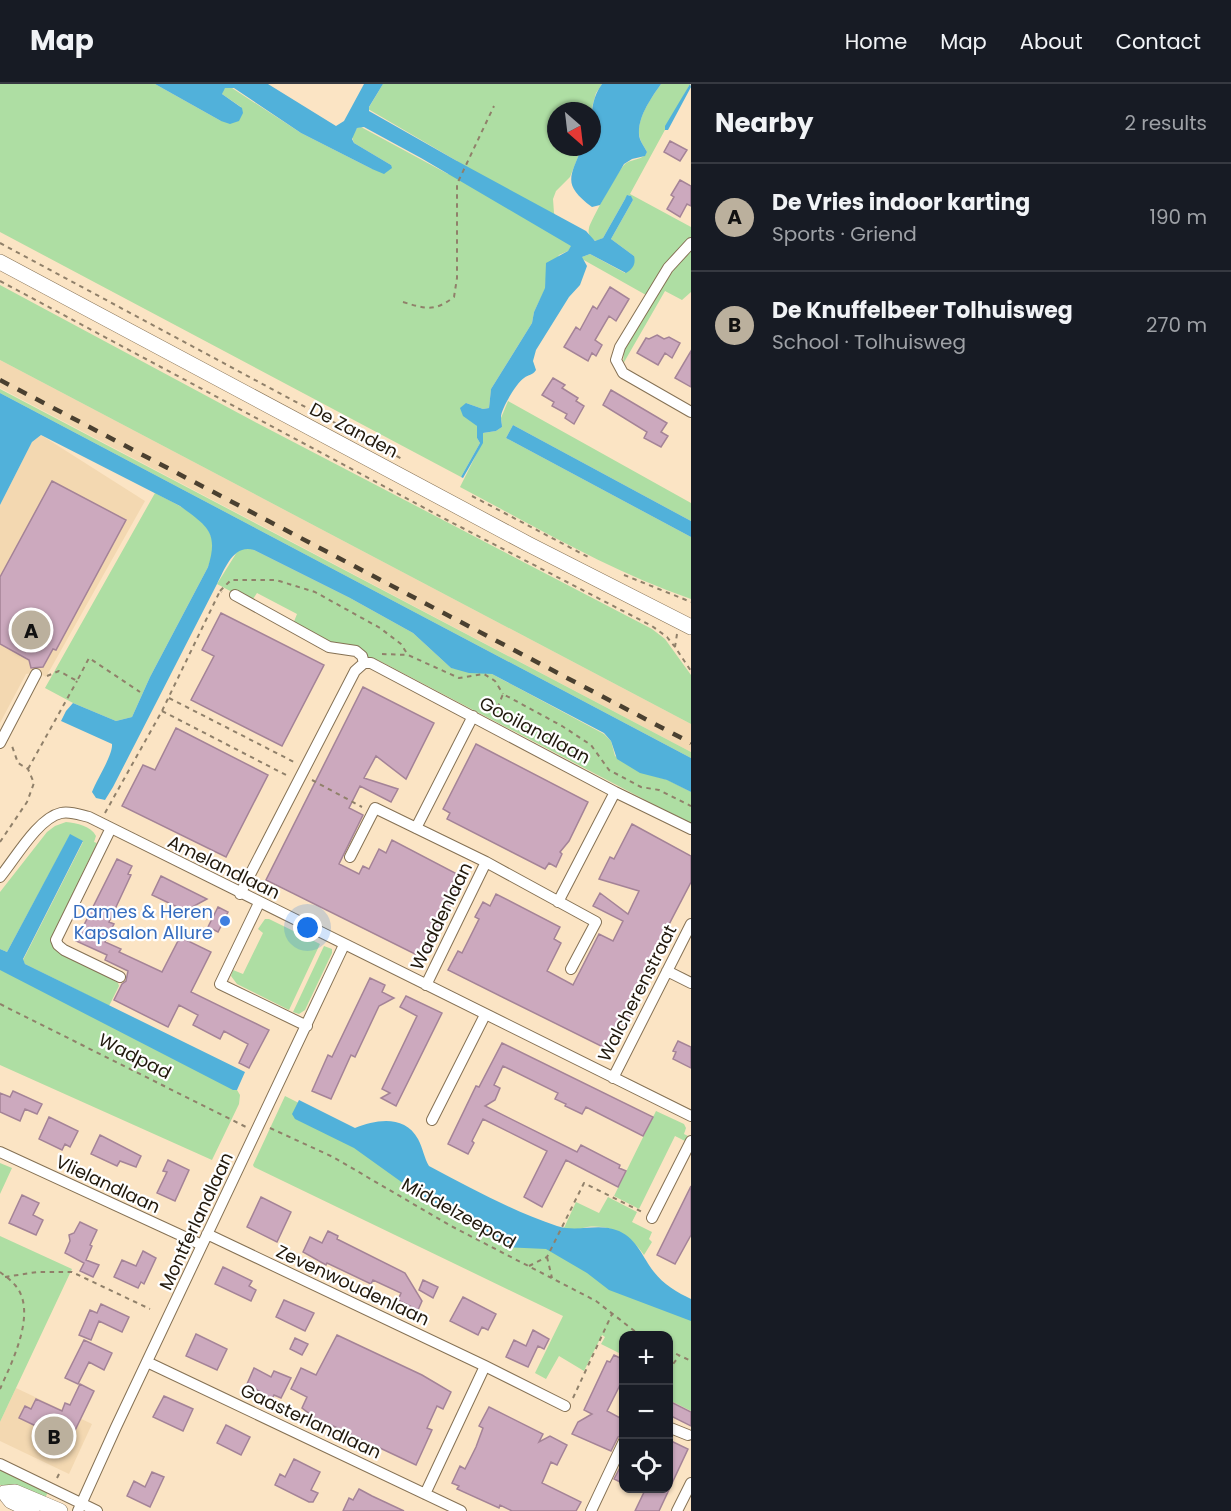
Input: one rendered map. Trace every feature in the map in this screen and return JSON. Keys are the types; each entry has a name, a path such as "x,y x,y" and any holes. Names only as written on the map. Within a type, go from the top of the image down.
{"main road":[{"name":"De Zanden","path":"0,262 685,628"},
{"path":"2,1492 11,1501 32,1511"},
{"path":"2,1492 15,1492 60,1511"}],"street":[{"path":"691,243 668,268 620,347 616,360 623,373 691,412"},
{"name":"Gooilandlaan","path":"235,595 329,647 356,651 368,663 615,792 691,829"},
{"path":"240,894 355,671 368,663"},
{"path":"5,742 40,676"},
{"path":"416,828 473,716"},
{"path":"558,902 615,792"},
{"path":"350,857 375,808 486,862 596,922 571,969"},
{"name":"Amelandlaan","path":"0,877 43,823 60,813 72,812 89,817 110,830 691,1116"},
{"path":"110,830 56,940 63,950 120,977"},
{"name":"Waddenlaan","path":"426,985 486,862"},
{"path":"259,903 220,984 307,1026"},
{"name":"Walcherenstraat","path":"613,1078 691,924"},
{"name":"Montferlandlaan","path":"80,1507 344,945"},
{"path":"667,971 691,983"},
{"path":"432,1120 485,1015"},
{"path":"652,1218 691,1141"},
{"name":"Vlielandlaan","path":"0,1152 202,1245"},
{"name":"Zevenwoudenlaan","path":"207,1234 565,1406"},
{"name":"Gaasterlandlaan","path":"147,1362 461,1511"},
{"path":"425,1494 485,1366"},
{"path":"673,1429 688,1435"},
{"path":"591,1511 619,1452"},
{"path":"0,1464 80,1507 97,1511"},
{"path":"677,1511 691,1483"}],"path":[{"path":"403,302 421,308 440,308 454,297 457,278 457,184 494,106"},
{"name":"De Zanden","path":"0,243 411,464"},
{"name":"De Zanden","path":"0,281 447,520 652,626 664,634 691,671"},
{"path":"470,495 598,562"},
{"path":"615,571 646,586 691,602"},
{"path":"100,824 162,711 220,591 231,580 276,580 315,592 380,628 401,644 408,655"},
{"path":"220,591 235,595"},
{"path":"675,647 685,628"},
{"path":"368,663 373,654 408,655 459,678 484,674 495,681 503,694 562,726 591,745 609,770 640,788 659,790 691,806"},
{"path":"28,769 89,658 140,692"},
{"path":"40,676 59,671 77,681"},
{"path":"490,725 503,694"},
{"path":"168,698 373,813"},
{"path":"162,711 302,774"},
{"path":"0,842 27,802 34,783 28,769 18,763 5,742"},
{"name":"Wadpad","path":"0,1004 249,1128 258,1128"},
{"name":"Middelzeepad","path":"258,1128 273,1128 333,1158 451,1226 596,1301 635,1331"},
{"path":"528,1266 547,1257 584,1183 652,1218"},
{"path":"547,1257 552,1279"},
{"path":"0,1272 16,1286 25,1309 18,1349 0,1389"},
{"path":"6,1277 37,1272 72,1272 150,1309"},
{"path":"565,1406 569,1407 612,1314"},
{"path":"673,1352 691,1361"},
{"path":"673,1365 679,1355"}],"shaded area":[{"path":"0,360 691,724 691,752 0,388"},
{"path":"41,435 145,501 46,677 37,672 26,674 0,723 0,505 32,442"},
{"path":"16,1388 92,1424 69,1474 0,1441 0,1422"}],"green space":[{"path":"0,84 155,84 221,121 241,107 222,94 223,89 229,86 301,133 372,169 391,165 354,143 352,137 357,128 361,127 448,174 457,161 368,109 383,84 602,84 594,102 547,102 547,156 578,156 570,177 556,191 553,199 554,213 572,246 568,251 559,255 546,279 545,289 534,312 532,323 491,389 489,408 483,409 466,403 477,426 477,438 480,443 461,477 0,232"},
{"path":"661,84 690,84 630,194 691,227 691,237 676,252 646,295 582,257 590,254 625,273 634,256 611,239 633,200 629,195 603,238 596,241 591,238 589,230 599,207 621,169 627,163 643,157 647,152 640,138 639,127 646,107"},
{"path":"691,250 691,292 682,300 665,291 623,364 624,351 661,288"},
{"path":"0,285 257,423 652,629 665,639 691,675 691,724 0,360"},
{"path":"0,389 691,752 691,758 0,393"},
{"path":"508,401 691,503 691,521 513,425 506,438 691,537 691,599 602,562 460,487 483,441 483,433 496,431 502,427 501,418"},
{"path":"155,493 190,512 205,526 213,543 213,552 208,567 150,677 132,717 116,721 73,703 45,688"},
{"path":"250,548 350,598 413,633 451,668 492,674 604,734 611,741 615,756 647,774 668,780 691,792 691,824 378,660 368,657 365,653 336,645 293,624 297,614 257,593 251,602 217,584 237,552"},
{"path":"66,822 87,827 96,836 94,842 97,843 51,939 118,983 119,986 109,1006 25,964 23,960 83,842 70,835 7,952 0,949 0,892 47,832"},
{"path":"265,919 320,944 289,1010 237,984 231,976 233,970 243,974 263,933 258,929"},
{"path":"324,946 332,949 332,953 305,1010 299,1014 293,1012"},
{"path":"0,960 237,1090 240,1095 239,1104 212,1160 0,1065"},
{"path":"285,1096 691,1301 691,1411 673,1402 673,1331 619,1331 619,1353 601,1344 605,1337 602,1335 584,1371 559,1356 546,1379 535,1373 563,1316 253,1165"},
{"path":"656,1111 684,1124 686,1128 684,1134 688,1136 685,1141 675,1136 639,1209 614,1196"},
{"path":"0,1163 12,1168 0,1194"},
{"path":"608,1197 637,1212 632,1222 652,1232 649,1239 652,1242 644,1255 627,1237 605,1227 573,1230 564,1228 576,1202 599,1213"},
{"path":"0,1236 72,1269 0,1422"},
{"path":"0,1470 48,1492 44,1500 0,1485"}],"water":[{"path":"155,84 268,84 336,126 344,121 364,84 383,84 369,107 369,111 586,231 595,241 603,238 627,195 631,196 633,200 611,239 634,256 634,264 626,273 590,254 582,257 587,266 580,285 569,297 536,350 533,361 536,370 521,380 510,396 502,413 502,427 496,431 483,433 483,443 463,478 461,477 480,443 477,438 477,426 463,416 460,408 466,403 483,409 489,408 491,389 532,323 534,312 545,288 546,263 568,251 571,246 364,127 357,128 352,139 354,143 391,165 392,168 384,174 301,133 234,88 225,88 222,94 242,108 243,113 239,121 230,124"},
{"path":"602,84 661,84 646,107 639,127 639,136 647,152 645,156 632,159 624,164 600,205 592,207 576,192 571,180 578,156 601,156 601,102 594,102"},
{"path":"690,84 691,87 668,130 665,130 665,126"},
{"path":"0,393 691,758 691,792 667,780 640,773 617,759 611,741 604,733 492,674 469,673 451,668 413,633 350,598 254,550 247,549 235,554 227,565 113,787 105,800 96,798 92,792 112,749 112,744 61,721 73,703 116,721 132,717 150,677 208,567 212,546 211,538 204,525 180,506 41,435 32,442 0,505"},
{"path":"513,425 691,521 691,537 506,438"},
{"path":"70,834 83,841 23,959 25,964 245,1072 237,1090 233,1090 0,970 0,949 7,952"},
{"path":"299,1100 355,1128 381,1121 406,1126 418,1139 429,1166 524,1213 565,1228 603,1227 625,1234 662,1280 691,1299 691,1321 609,1290 587,1273 546,1249 505,1247 421,1196 354,1148 295,1119 292,1114"}],"building":[{"path":"670,141 687,150 680,161 664,152"},
{"path":"680,180 691,186 691,206 687,204 680,217 667,209 674,197 671,195"},
{"path":"610,287 629,299 616,321 609,316 595,340 602,345 596,356 592,353 588,361 564,347 576,327 580,330 593,306 597,309"},
{"path":"657,335 664,339 669,337 680,343 672,358 665,353 658,365 637,353 646,338"},
{"path":"691,351 691,387 675,378"},
{"path":"553,378 565,385 562,388 578,398 576,401 584,406 574,424 565,418 567,414 552,406 554,402 542,395"},
{"path":"611,390 667,423 661,432 668,436 661,447 644,438 647,432 603,405"},
{"path":"52,481 126,520 56,650 53,649 43,667 31,668 29,660 0,644 0,577"},
{"path":"221,613 324,665 282,746 191,700 214,656 202,650"},
{"path":"363,687 434,723 406,779 376,756 364,778 398,789 391,802 360,786 349,808 363,815 339,864 359,874 363,866 369,869 379,849 386,853 392,840 457,874 450,886 457,890 423,958 266,880"},
{"path":"176,728 268,775 226,857 122,806 143,765 155,770"},
{"path":"476,744 588,802 569,841 560,852 562,854 556,867 549,863 545,869 447,819 450,813 443,809"},
{"path":"632,824 691,856 691,882 624,1011 631,1015 625,1026 618,1022 605,1048 448,970 458,951 462,953 479,919 475,917 483,902 490,906 496,894 560,927 554,939 561,943 547,971 573,985 599,934 613,941 623,921 593,906 600,893 628,914 639,891 599,879 610,857 614,859"},
{"path":"117,859 132,866 128,874 131,875 109,922 114,924 105,942 121,949 119,952 162,972 180,937 211,952 191,992 269,1030 249,1068 239,1063 248,1044 224,1031 220,1039 193,1025 198,1015 179,1005 168,1027 114,1000 126,981 128,971 105,960 107,955 76,941"},
{"path":"161,876 207,899 185,911 152,895"},
{"path":"218,907 228,912 218,932 208,927"},
{"path":"370,978 385,985 382,992 394,998 379,1006 355,1057 351,1055 331,1099 312,1091 328,1055 332,1057"},
{"path":"406,996 442,1013 396,1106 381,1098 390,1093 382,1089 417,1016 400,1007"},
{"path":"678,1041 691,1047 691,1068 673,1059 676,1052 673,1051"},
{"path":"502,1043 653,1117 643,1136 586,1107 582,1114 565,1106 566,1104 555,1099 558,1093 503,1066 494,1085 500,1088 495,1100 485,1106 577,1152 581,1145 620,1165 619,1168 626,1171 618,1187 566,1160 542,1207 524,1197 547,1151 483,1119 468,1154 448,1144 476,1086 479,1087"},
{"path":"13,1091 42,1104 37,1114 25,1109 20,1121 0,1112 0,1093 10,1097"},
{"path":"49,1117 78,1131 70,1147 65,1144 62,1150 39,1139"},
{"path":"100,1135 141,1156 136,1167 120,1161 117,1166 91,1154"},
{"path":"168,1160 189,1170 175,1201 157,1193 167,1172 163,1171"},
{"path":"691,1186 691,1235 675,1264 657,1255"},
{"path":"22,1195 39,1203 33,1215 43,1220 36,1235 9,1223"},
{"path":"261,1197 291,1212 277,1242 247,1227"},
{"path":"80,1222 97,1230 86,1260 99,1265 93,1277 80,1271 84,1263 65,1253 70,1241 69,1235 74,1233"},
{"path":"328,1231 338,1236 337,1239 405,1273 422,1301 418,1310 398,1300 401,1293 373,1280 371,1284 327,1263 326,1265 303,1252 310,1237 322,1243"},
{"path":"143,1251 156,1258 144,1284 141,1282 138,1288 114,1277 122,1260 136,1266"},
{"path":"223,1267 252,1281 249,1286 256,1290 251,1301 215,1284"},
{"path":"423,1280 438,1287 433,1298 419,1290"},
{"path":"463,1297 496,1314 488,1330 482,1327 478,1335 450,1321"},
{"path":"284,1300 314,1313 305,1331 276,1317"},
{"path":"101,1304 129,1317 122,1332 99,1321 91,1340 79,1335 90,1310 97,1313"},
{"path":"533,1330 549,1339 544,1349 538,1346 528,1367 506,1357 514,1340 526,1346"},
{"path":"196,1334 227,1349 217,1370 186,1356"},
{"path":"337,1335 422,1375 451,1392 443,1409 437,1406 427,1428 432,1430 416,1465 314,1417 302,1408 307,1397 291,1389 301,1368 316,1375"},
{"path":"295,1338 308,1344 302,1355 290,1349"},
{"path":"84,1340 112,1353 104,1370 89,1362 78,1384 65,1378"},
{"path":"614,1355 619,1358 619,1387 607,1411 619,1417 619,1436 611,1451 572,1434 578,1422 592,1414 584,1410 607,1361 610,1362"},
{"path":"254,1368 271,1377 274,1371 291,1378 281,1398 274,1395 272,1399 247,1384"},
{"path":"80,1384 94,1391 67,1447 36,1432 38,1427 19,1418 25,1406 31,1409 36,1399 62,1411 65,1403 70,1405"},
{"path":"164,1396 193,1409 183,1431 153,1417"},
{"path":"673,1403 691,1412 691,1426 673,1417"},
{"path":"489,1407 543,1434 539,1442 550,1436 567,1445 557,1465 551,1462 542,1483 581,1502 576,1511 512,1511 500,1505 499,1508 457,1489 459,1486 452,1483 460,1466 465,1469 476,1447 483,1428 479,1426"},
{"path":"226,1425 250,1437 241,1455 217,1443"},
{"path":"673,1442 688,1449 673,1481"},
{"path":"294,1459 320,1472 311,1490 318,1493 313,1502 275,1485 280,1474 285,1477"},
{"path":"619,1470 619,1482 614,1479"},
{"path":"152,1472 164,1477 150,1507 127,1496 134,1481 145,1487"},
{"path":"359,1489 404,1511 343,1511 349,1498 353,1500"},
{"path":"644,1493 667,1493 659,1511 635,1511"}],"railway":[{"path":"0,380 691,743"}],"place":[{"name":"De Vries indoor karting","path":"31,630"},
{"name":"Dames & Heren Kapsalon Allure","path":"225,921"},
{"name":"De Knuffelbeer Tolhuisweg","path":"54,1436"}]}
